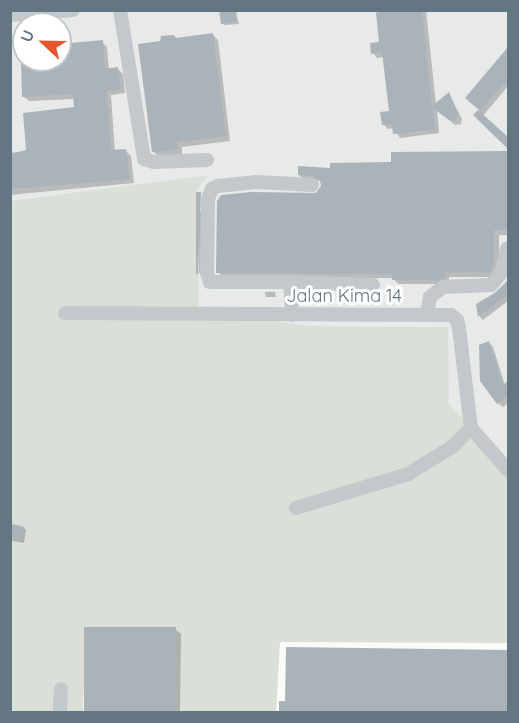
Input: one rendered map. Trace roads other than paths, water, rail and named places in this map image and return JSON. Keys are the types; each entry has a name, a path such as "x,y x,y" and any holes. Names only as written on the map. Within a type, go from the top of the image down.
{"street":[{"path":"10,15 73,10"},
{"path":"120,10 144,159 154,162 207,160"},
{"path":"312,185 257,182 218,186 212,189 208,199 207,273 210,282 373,285"},
{"path":"427,314 430,297 443,287 491,285 501,273 507,249"},
{"path":"290,282 292,315"},
{"name":"Jalan Kima 14","path":"64,313 452,315 458,321 471,428"},
{"path":"296,508 327,500 365,485 408,474 452,447 471,428 508,470"},
{"path":"60,712 61,688"}]}
